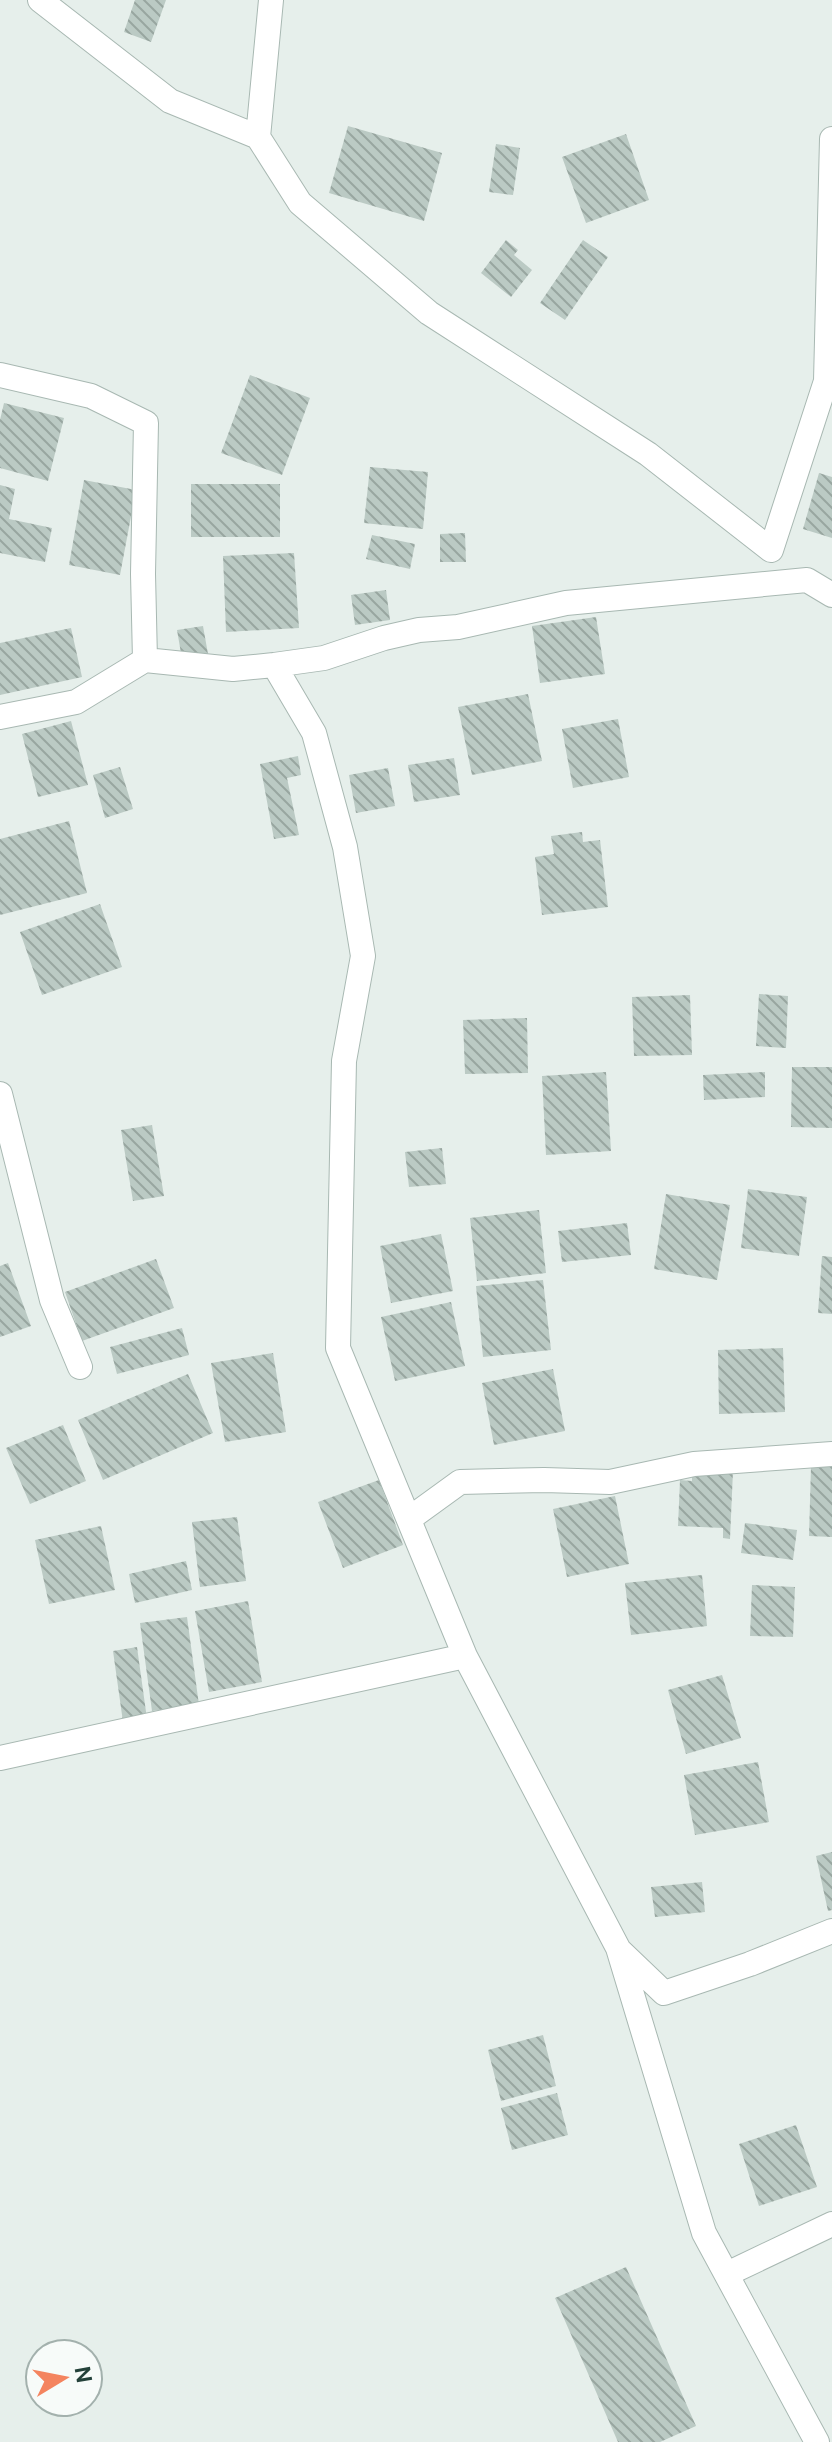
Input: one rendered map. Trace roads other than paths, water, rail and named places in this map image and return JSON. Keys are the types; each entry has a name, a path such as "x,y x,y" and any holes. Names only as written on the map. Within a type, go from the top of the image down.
{"street":[{"path":"40,0 170,101 258,137 300,203 429,313 648,454 807,580 832,595"},
{"path":"258,137 271,0"},
{"path":"771,550 826,381 832,139"},
{"path":"0,375 91,396 146,423 145,660"},
{"path":"0,717 76,702 145,660 233,669 274,665 324,658 419,630 458,627 566,603 832,576"},
{"path":"274,665 314,733 345,847 363,956 344,1061 338,1348 465,1656 618,1948 704,2233 817,2442"},
{"path":"0,1094 52,1300 80,1367"},
{"path":"409,1519 460,1482 610,1482 694,1464 832,1454"},
{"path":"0,1758 465,1656"},
{"path":"618,1948 664,1993 750,1964 832,1931"},
{"path":"727,2274 832,2224"}]}
